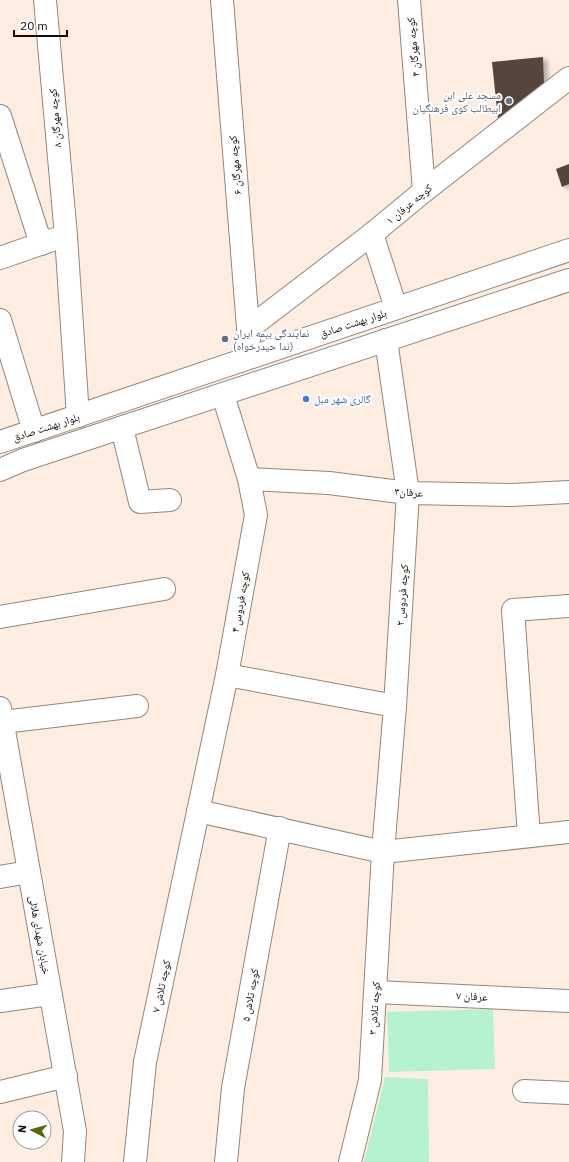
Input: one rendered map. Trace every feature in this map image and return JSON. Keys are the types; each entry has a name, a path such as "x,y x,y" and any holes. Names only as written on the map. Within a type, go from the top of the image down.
{"street":[{"name":"کوچه مهرگان ۸","path":"45,0 66,236 78,416"},
{"name":"کوچه مهرگان ۶","path":"222,0 250,357"},
{"name":"کوچه مهرگان ۴","path":"409,0 424,191"},
{"name":"کوچه عرفان ۱","path":"248,329 372,234 424,191 569,78"},
{"path":"1,121 41,244"},
{"path":"372,234 396,308"},
{"path":"0,258 66,236"},
{"name":"بلوار بهشت صادق","path":"0,442 569,250"},
{"path":"0,470 23,460 569,280"},
{"path":"468,284 476,311"},
{"path":"0,320 34,431"},
{"name":"کوچه فردوس ۲","path":"383,852 408,493 386,340"},
{"name":"کوچه فردوس ۴","path":"198,811 227,675 256,515 250,479 223,395"},
{"path":"122,428 140,502 170,500"},
{"name":"عرفان۳","path":"250,479 329,483 408,493 512,495 569,492"},
{"path":"0,617 164,588"},
{"path":"529,836 513,610 569,606"},
{"path":"227,675 394,706"},
{"path":"1,715 137,706"},
{"name":"خیابان شهدای هلالی","path":"1,715 4,758 29,872 75,1131 73,1162"},
{"path":"198,811 383,852 569,832"},
{"name":"کوچه تلاش ۷","path":"135,1162 145,1062 198,811"},
{"name":"کوچه تلاش ۵","path":"226,1162 233,1088 280,828"},
{"name":"کوچه تلاش ۳","path":"350,1162 370,1080 383,852"},
{"path":"0,877 29,872"},
{"name":"عرفان ۷","path":"376,992 569,1001"},
{"path":"0,1001 50,994"},
{"path":"0,1092 66,1076"},
{"path":"524,1091 569,1093"}],"green space":[{"path":"493,1009 495,1069 389,1072 387,1012"},
{"path":"385,1077 428,1079 429,1162 364,1162"}],"building":[{"name":"مسجد علی ابن ابیطالب کوی فرهنگیان","path":"543,57 544,83 498,119 492,62"},
{"path":"569,164 569,184 562,187 556,169"}],"place":[{"name":"مسجد علی ابن ابیطالب کوی فرهنگیان","path":"509,101"},
{"name":"نمایندگی بیمه ایران (ندا حیدرخواه)","path":"225,339"},
{"name":"گالری شهر مبل","path":"306,399"}]}
